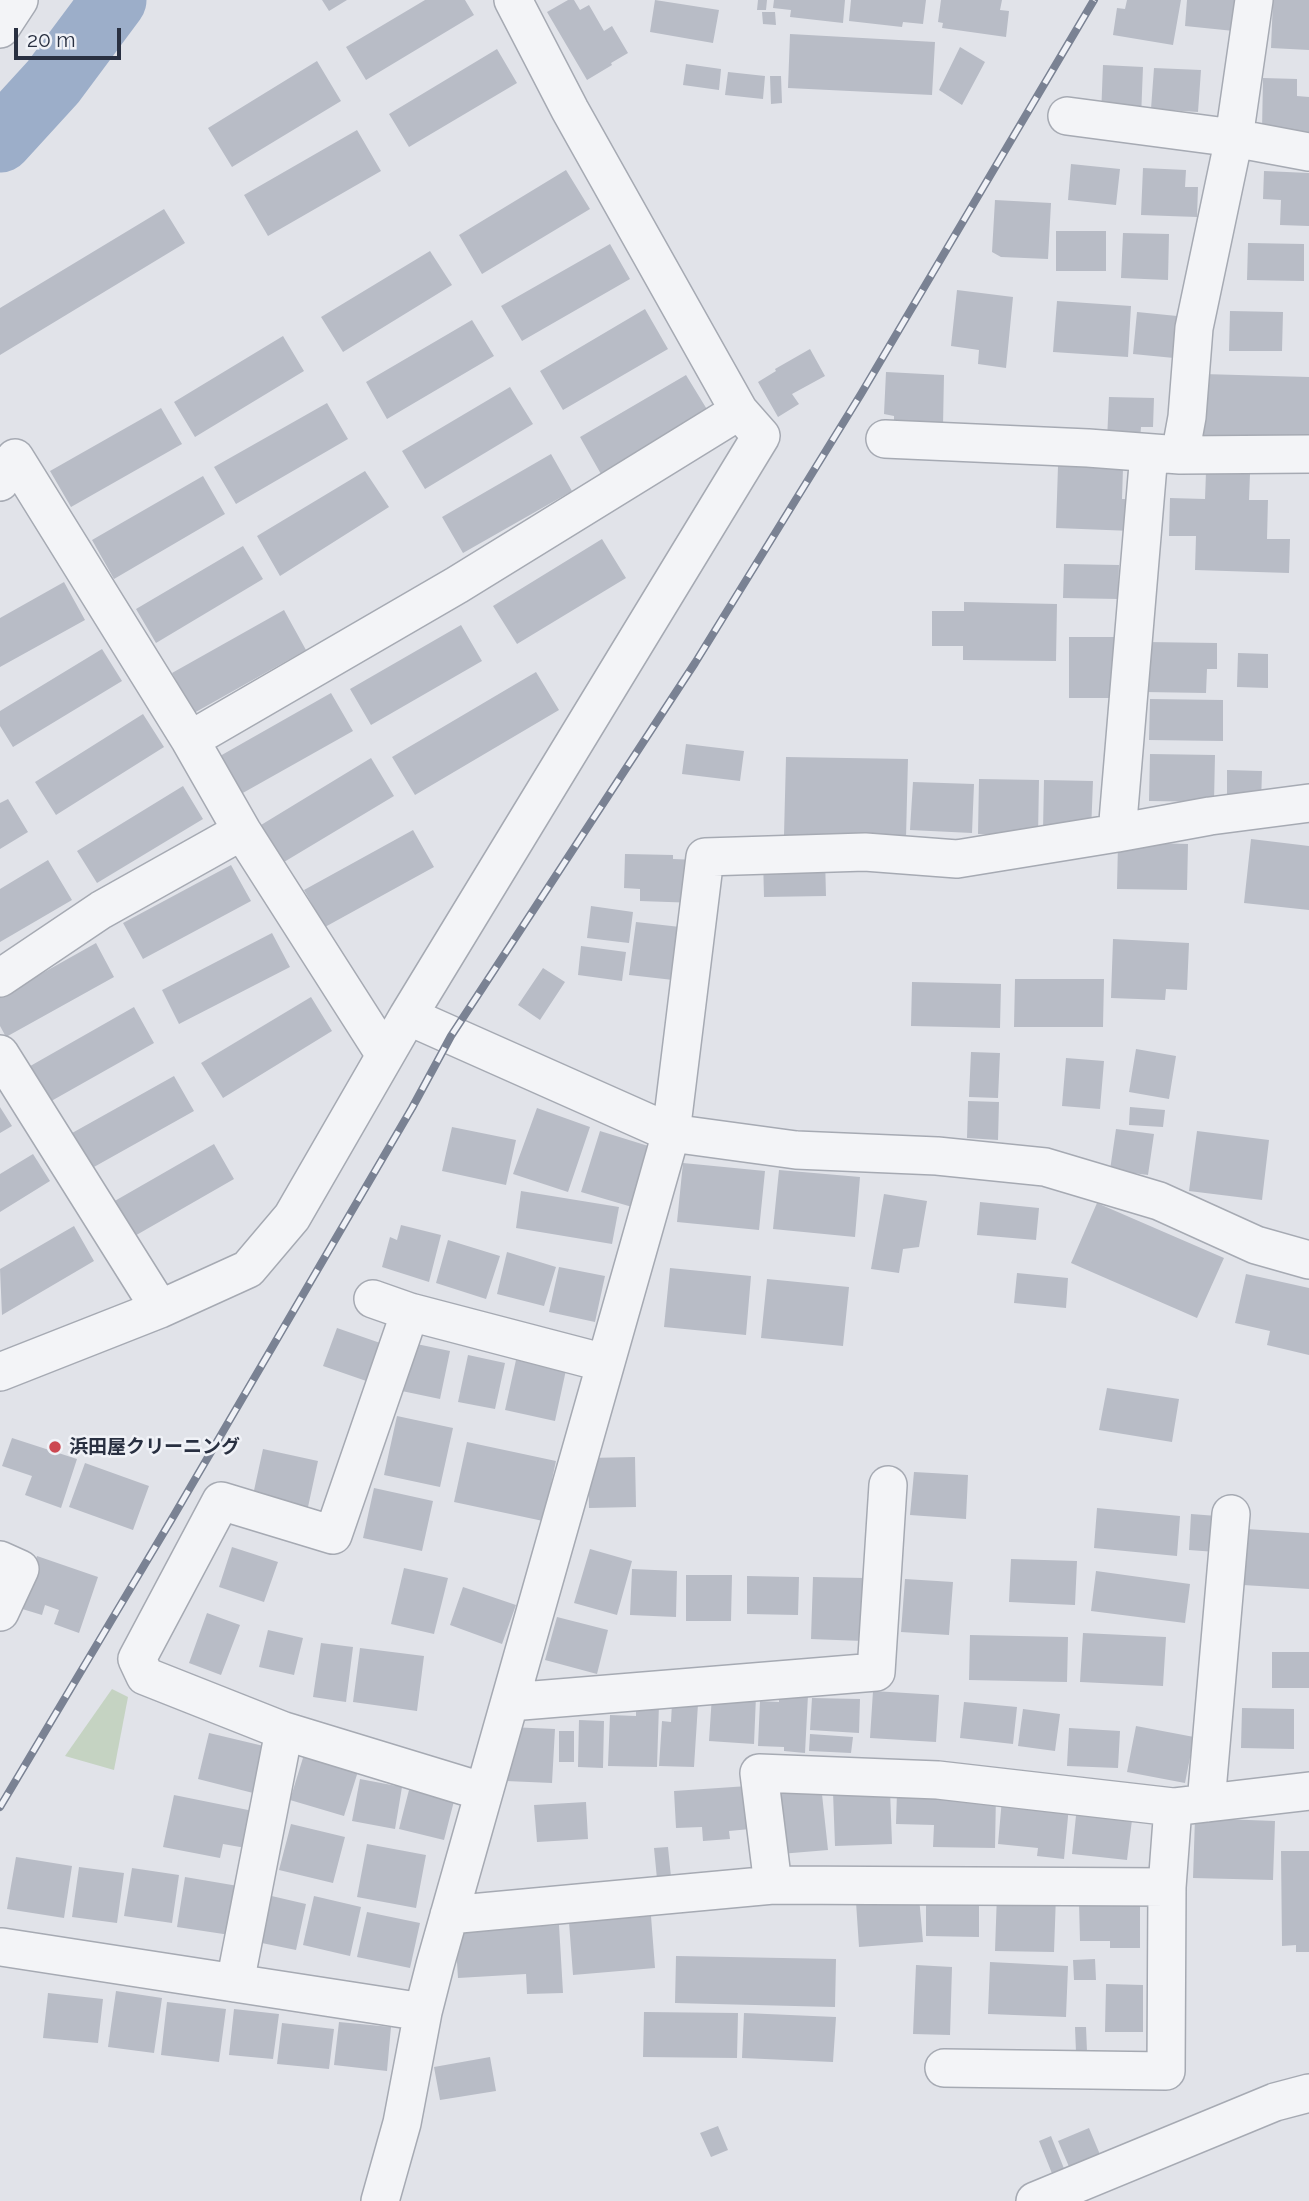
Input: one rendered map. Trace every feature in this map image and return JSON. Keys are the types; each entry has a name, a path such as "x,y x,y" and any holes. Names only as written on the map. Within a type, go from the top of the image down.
{"street":[{"path":"0,29 19,0"},
{"path":"0,1372 160,1309 248,1269 292,1217 408,1016 761,436 739,411 570,110 513,0"},
{"path":"1116,834 1165,454 1187,417 1194,328 1234,138 1254,0"},
{"path":"1067,116 1234,138 1309,152"},
{"path":"190,740 457,585 739,411"},
{"path":"885,439 1165,454 1309,454"},
{"path":"0,482 15,458 190,740 242,831 385,1055"},
{"path":"380,2201 402,2123 423,2012 449,1914 671,1133 705,857 865,852 957,859 1210,816 1309,803"},
{"path":"0,978 101,910 242,831"},
{"path":"408,1016 671,1133 796,1150 937,1156 1045,1167 1159,1200 1256,1245 1309,1260"},
{"path":"0,1054 160,1309"},
{"path":"373,1299 410,1312 605,1363"},
{"path":"410,1312 333,1535 220,1501 137,1659 145,1676 284,1731 484,1792"},
{"path":"510,1702 876,1672 888,1485"},
{"path":"944,2068 1166,2071 1167,1887 1189,1805 1231,1514"},
{"path":"0,1560 20,1569 0,1612"},
{"path":"235,1983 284,1731"},
{"path":"773,1885 760,1773 939,1780 1189,1805 1309,1791"},
{"path":"449,1914 773,1885 1167,1887"},
{"path":"2,1947 423,2012"},
{"path":"1035,2201 1275,2102 1309,2093"}],"green space":[{"path":"112,1689 128,1697 114,1770 65,1756"}],"building":[{"path":"322,0 347,0 329,11"},
{"path":"425,0 465,0 474,15 366,80 346,47"},
{"path":"568,0 574,0 580,10 589,5 604,31 612,26 628,53 587,80 547,12"},
{"path":"655,0 719,10 713,43 650,32"},
{"path":"758,0 767,0 766,10 757,10"},
{"path":"774,0 845,0 843,23 790,17 791,10 773,8"},
{"path":"851,0 926,0 923,24 903,22 902,27 849,21"},
{"path":"941,0 1002,0 1000,10 1009,11 1006,37 942,28 943,23 938,22"},
{"path":"1127,0 1181,0 1173,45 1113,35 1117,8 1125,9"},
{"path":"1187,0 1237,0 1234,31 1185,26"},
{"path":"1273,0 1309,0 1309,50 1271,48"},
{"path":"762,12 775,12 776,25 763,24"},
{"path":"790,34 935,42 932,95 788,88"},
{"path":"960,47 985,62 962,105 939,90"},
{"path":"497,49 517,83 409,147 389,114"},
{"path":"317,61 341,101 232,167 208,128"},
{"path":"686,64 721,69 719,90 683,85"},
{"path":"1103,65 1143,67 1141,118 1101,116"},
{"path":"1154,68 1201,70 1198,112 1151,109"},
{"path":"728,72 765,76 763,99 725,95"},
{"path":"770,76 781,76 782,103 771,104"},
{"path":"1263,78 1297,79 1297,96 1309,97 1309,132 1262,131"},
{"path":"357,130 381,171 268,236 244,195"},
{"path":"1071,164 1120,169 1116,205 1068,200"},
{"path":"1143,168 1186,170 1185,187 1198,187 1197,217 1141,215"},
{"path":"566,170 590,209 482,274 459,235"},
{"path":"1264,171 1309,173 1309,226 1280,225 1281,200 1263,199"},
{"path":"995,200 1051,203 1048,259 1001,257 992,252"},
{"path":"164,209 185,243 0,355 0,308"},
{"path":"1056,231 1106,231 1106,271 1056,271"},
{"path":"1123,233 1169,234 1168,280 1121,278"},
{"path":"1248,243 1304,244 1304,281 1247,280"},
{"path":"610,244 630,279 522,341 501,306"},
{"path":"430,251 452,285 343,352 321,317"},
{"path":"957,290 1013,297 1006,368 978,364 979,350 951,346"},
{"path":"1057,301 1131,306 1128,357 1053,352"},
{"path":"645,309 668,349 563,410 540,371"},
{"path":"1230,311 1283,312 1282,351 1229,351"},
{"path":"1137,312 1177,316 1174,358 1133,354"},
{"path":"472,320 494,356 387,419 366,382"},
{"path":"283,336 304,371 195,437 174,402"},
{"path":"810,349 825,376 792,394 799,404 778,417 758,382"},
{"path":"886,372 944,375 943,426 894,424 894,416 884,414"},
{"path":"1203,374 1309,377 1309,439 1202,436"},
{"path":"686,375 708,411 601,474 580,437"},
{"path":"510,387 533,424 425,489 402,451"},
{"path":"1109,397 1154,398 1153,427 1141,427 1140,440 1107,440"},
{"path":"327,403 348,439 236,504 214,467"},
{"path":"161,408 182,444 71,507 50,471"},
{"path":"551,454 572,491 463,553 442,517"},
{"path":"1058,466 1123,468 1122,499 1133,499 1132,531 1056,528"},
{"path":"365,471 389,507 280,576 257,536"},
{"path":"1206,472 1250,474 1249,500 1268,500 1267,539 1290,539 1289,573 1195,570 1196,536 1169,536 1170,498 1205,499"},
{"path":"203,476 225,514 114,579 92,540"},
{"path":"602,539 626,578 517,644 493,606"},
{"path":"243,546 263,579 156,643 136,609"},
{"path":"1064,564 1119,565 1118,599 1063,598"},
{"path":"64,582 85,620 0,667 0,618"},
{"path":"964,602 1057,604 1056,661 963,660 963,646 932,646 932,611 964,611"},
{"path":"284,610 306,650 194,713 172,673"},
{"path":"461,625 482,661 371,725 350,689"},
{"path":"1069,637 1118,637 1118,698 1069,698"},
{"path":"1146,642 1217,643 1217,669 1207,669 1206,693 1144,692"},
{"path":"102,649 122,681 13,747 0,726 0,711"},
{"path":"1238,653 1268,654 1268,688 1237,687"},
{"path":"536,672 559,710 415,795 392,757"},
{"path":"331,693 353,731 241,794 220,756"},
{"path":"1150,699 1223,700 1223,741 1149,740"},
{"path":"143,714 164,747 56,815 35,782"},
{"path":"686,744 744,751 740,781 682,774"},
{"path":"1150,754 1215,755 1214,802 1149,801"},
{"path":"786,757 908,759 906,838 784,835"},
{"path":"371,758 394,796 284,862 261,825"},
{"path":"1227,770 1262,771 1261,803 1227,803"},
{"path":"979,779 1039,780 1038,836 978,834"},
{"path":"1044,780 1093,781 1091,832 1043,831"},
{"path":"913,782 974,784 972,833 910,830"},
{"path":"183,786 203,819 97,883 77,851"},
{"path":"8,799 28,832 0,849 0,803"},
{"path":"413,830 434,867 325,927 304,890"},
{"path":"1251,839 1309,846 1309,910 1244,903"},
{"path":"1118,842 1188,844 1187,890 1117,889"},
{"path":"625,854 673,855 673,859 699,860 697,903 640,901 640,889 624,888"},
{"path":"825,857 826,896 764,897 763,858"},
{"path":"48,860 72,900 0,942 0,889"},
{"path":"231,865 251,901 143,959 123,923"},
{"path":"591,906 633,912 629,943 587,938"},
{"path":"636,922 689,928 682,981 629,975"},
{"path":"272,933 290,967 179,1024 162,990"},
{"path":"1113,939 1189,943 1187,990 1166,989 1165,1000 1111,998"},
{"path":"96,943 114,977 6,1037 0,1026 0,997"},
{"path":"581,946 626,952 622,981 578,975"},
{"path":"543,968 565,982 540,1020 518,1005"},
{"path":"1015,979 1104,979 1103,1027 1014,1027"},
{"path":"912,982 1001,984 1000,1028 911,1026"},
{"path":"311,997 332,1031 223,1098 201,1063"},
{"path":"134,1007 154,1043 46,1104 25,1069"},
{"path":"1136,1049 1176,1056 1169,1099 1129,1092"},
{"path":"971,1052 1000,1053 998,1098 969,1097"},
{"path":"1066,1058 1104,1061 1100,1109 1062,1106"},
{"path":"174,1076 194,1111 85,1172 65,1137"},
{"path":"968,1101 999,1102 998,1140 967,1138"},
{"path":"0,1107 12,1126 0,1133"},
{"path":"1130,1107 1165,1110 1163,1127 1129,1125"},
{"path":"537,1108 590,1127 568,1192 513,1174"},
{"path":"452,1127 516,1140 506,1185 442,1171"},
{"path":"1116,1129 1154,1134 1148,1175 1110,1170"},
{"path":"600,1131 658,1149 639,1209 581,1192"},
{"path":"1197,1131 1269,1140 1262,1200 1189,1191"},
{"path":"214,1144 234,1179 126,1241 106,1206"},
{"path":"33,1154 50,1181 0,1212 0,1174"},
{"path":"683,1163 765,1171 759,1230 677,1222"},
{"path":"779,1170 860,1177 855,1237 773,1229"},
{"path":"521,1191 619,1207 612,1244 516,1228"},
{"path":"884,1194 927,1201 919,1247 903,1249 899,1273 871,1269"},
{"path":"980,1202 1039,1208 1036,1240 977,1235"},
{"path":"1097,1203 1224,1258 1197,1318 1071,1263"},
{"path":"401,1225 441,1235 429,1282 382,1267 390,1237 397,1240"},
{"path":"74,1226 94,1261 2,1315 0,1269"},
{"path":"448,1240 500,1256 486,1299 436,1283"},
{"path":"507,1252 556,1267 544,1306 497,1294"},
{"path":"559,1267 605,1276 595,1322 549,1312"},
{"path":"670,1268 751,1276 746,1335 664,1327"},
{"path":"1017,1273 1068,1278 1066,1308 1014,1303"},
{"path":"1246,1274 1309,1288 1309,1355 1267,1345 1270,1331 1235,1323"},
{"path":"767,1279 849,1287 843,1346 761,1338"},
{"path":"337,1328 386,1345 372,1383 323,1366"},
{"path":"407,1342 450,1351 440,1399 397,1390"},
{"path":"468,1355 505,1363 495,1409 458,1402"},
{"path":"516,1360 566,1370 555,1421 505,1410"},
{"path":"1107,1388 1179,1399 1172,1442 1099,1430"},
{"path":"397,1416 453,1428 440,1487 384,1475"},
{"path":"12,1438 77,1459 61,1508 25,1495 32,1476 2,1466"},
{"path":"467,1442 556,1461 543,1521 454,1502"},
{"path":"263,1449 318,1461 308,1507 253,1495"},
{"path":"635,1457 636,1507 589,1508 588,1458"},
{"path":"85,1463 149,1486 133,1530 69,1507"},
{"path":"914,1472 968,1475 966,1519 910,1515"},
{"path":"374,1488 433,1501 422,1551 363,1538"},
{"path":"1097,1508 1180,1516 1177,1556 1094,1548"},
{"path":"1191,1514 1217,1516 1216,1552 1189,1550"},
{"path":"1246,1529 1309,1533 1309,1589 1243,1585"},
{"path":"232,1547 278,1562 264,1602 219,1587"},
{"path":"590,1549 632,1561 617,1615 574,1603"},
{"path":"37,1556 98,1577 79,1633 54,1624 59,1610 45,1605 42,1615 19,1608"},
{"path":"1011,1559 1077,1561 1075,1605 1009,1602"},
{"path":"404,1568 448,1578 434,1634 391,1624"},
{"path":"632,1569 677,1571 676,1617 630,1615"},
{"path":"1096,1571 1190,1584 1185,1623 1091,1611"},
{"path":"686,1575 732,1575 731,1621 686,1621"},
{"path":"747,1576 799,1577 798,1615 747,1614"},
{"path":"813,1577 865,1578 863,1641 811,1639"},
{"path":"905,1579 953,1582 949,1635 901,1632"},
{"path":"463,1587 516,1605 502,1644 450,1625"},
{"path":"207,1613 240,1625 221,1675 189,1663"},
{"path":"557,1617 608,1630 597,1674 545,1660"},
{"path":"268,1630 303,1638 294,1675 259,1667"},
{"path":"1083,1633 1166,1637 1163,1686 1080,1682"},
{"path":"970,1635 1068,1637 1067,1682 969,1680"},
{"path":"321,1643 353,1647 346,1702 313,1697"},
{"path":"360,1648 424,1656 417,1711 353,1702"},
{"path":"1272,1652 1309,1652 1309,1688 1272,1688"},
{"path":"873,1691 939,1695 936,1742 870,1738"},
{"path":"779,1694 808,1695 805,1753 784,1751 784,1747 758,1746 760,1701 779,1702"},
{"path":"712,1695 756,1696 754,1744 709,1741"},
{"path":"812,1698 860,1699 859,1733 810,1730"},
{"path":"636,1702 659,1704 657,1767 608,1766 610,1715 636,1716"},
{"path":"964,1702 1017,1707 1013,1744 960,1738"},
{"path":"672,1703 698,1704 694,1767 659,1766 662,1721 671,1722"},
{"path":"1242,1708 1294,1709 1294,1749 1241,1748"},
{"path":"1023,1709 1060,1714 1055,1751 1018,1746"},
{"path":"579,1720 604,1721 603,1768 578,1767"},
{"path":"1136,1726 1194,1737 1185,1783 1127,1772"},
{"path":"509,1727 555,1729 552,1783 506,1781"},
{"path":"1069,1728 1120,1731 1118,1768 1067,1766"},
{"path":"559,1731 574,1731 574,1762 559,1762"},
{"path":"209,1733 272,1748 261,1795 198,1779"},
{"path":"810,1734 853,1737 851,1753 809,1751"},
{"path":"306,1748 360,1765 344,1816 290,1800"},
{"path":"360,1779 402,1787 395,1829 352,1821"},
{"path":"821,1785 828,1850 780,1854 774,1790"},
{"path":"748,1786 750,1829 729,1831 730,1839 703,1841 702,1827 676,1828 674,1791"},
{"path":"409,1790 454,1801 444,1840 399,1829"},
{"path":"890,1790 892,1844 835,1846 833,1792"},
{"path":"897,1792 996,1793 995,1848 933,1847 934,1825 896,1824"},
{"path":"174,1795 253,1811 246,1848 223,1844 220,1858 163,1847"},
{"path":"1002,1799 1069,1806 1064,1859 1037,1856 1038,1848 998,1844"},
{"path":"586,1802 588,1839 537,1842 534,1805"},
{"path":"1077,1806 1133,1812 1127,1860 1072,1854"},
{"path":"1195,1818 1275,1821 1273,1880 1193,1878"},
{"path":"291,1824 345,1837 333,1883 279,1870"},
{"path":"367,1844 426,1855 416,1908 357,1897"},
{"path":"668,1847 671,1877 657,1879 654,1848"},
{"path":"1281,1851 1309,1851 1309,1952 1296,1952 1296,1945 1282,1946"},
{"path":"16,1857 72,1866 64,1918 7,1909"},
{"path":"79,1867 124,1873 117,1923 72,1917"},
{"path":"132,1868 179,1875 172,1923 124,1916"},
{"path":"185,1877 238,1886 230,1935 177,1927"},
{"path":"997,1893 1056,1895 1054,1952 995,1951"},
{"path":"263,1894 306,1904 296,1950 252,1941"},
{"path":"314,1896 361,1907 350,1956 303,1945"},
{"path":"926,1896 979,1897 979,1937 926,1936"},
{"path":"919,1897 923,1942 859,1947 856,1902"},
{"path":"1079,1902 1140,1902 1140,1948 1110,1948 1110,1941 1080,1941"},
{"path":"367,1912 420,1923 410,1968 357,1957"},
{"path":"651,1916 655,1968 573,1975 569,1922"},
{"path":"559,1925 563,1993 527,1994 526,1974 458,1978 455,1931"},
{"path":"676,1956 836,1959 835,2007 675,2003"},
{"path":"1095,1959 1096,1980 1074,1980 1073,1960"},
{"path":"990,1962 1068,1966 1066,2017 988,2014"},
{"path":"916,1965 952,1967 950,2035 913,2034"},
{"path":"1106,1984 1143,1985 1143,2032 1105,2032"},
{"path":"116,1991 162,1998 154,2053 108,2047"},
{"path":"48,1993 103,1999 98,2043 43,2038"},
{"path":"167,2002 226,2009 219,2062 161,2055"},
{"path":"234,2009 279,2014 273,2059 229,2055"},
{"path":"644,2012 738,2013 737,2058 643,2057"},
{"path":"744,2013 836,2017 833,2062 742,2058"},
{"path":"339,2022 391,2027 387,2071 334,2065"},
{"path":"282,2023 334,2029 329,2069 277,2064"},
{"path":"1075,2027 1086,2027 1087,2052 1076,2052"},
{"path":"490,2057 496,2091 440,2100 434,2067"},
{"path":"718,2126 728,2150 711,2157 700,2133"},
{"path":"1089,2128 1101,2157 1070,2169 1058,2141"},
{"path":"1051,2136 1065,2171 1053,2176 1039,2141"}],"waterway":[{"path":"0,140 53,82 114,0"}],"railway":[{"path":"0,1807 173,1517 412,1108 451,1036 695,663 861,394 1094,0"}],"place":[{"name":"浜田屋クリーニング","path":"55,1447"}]}
